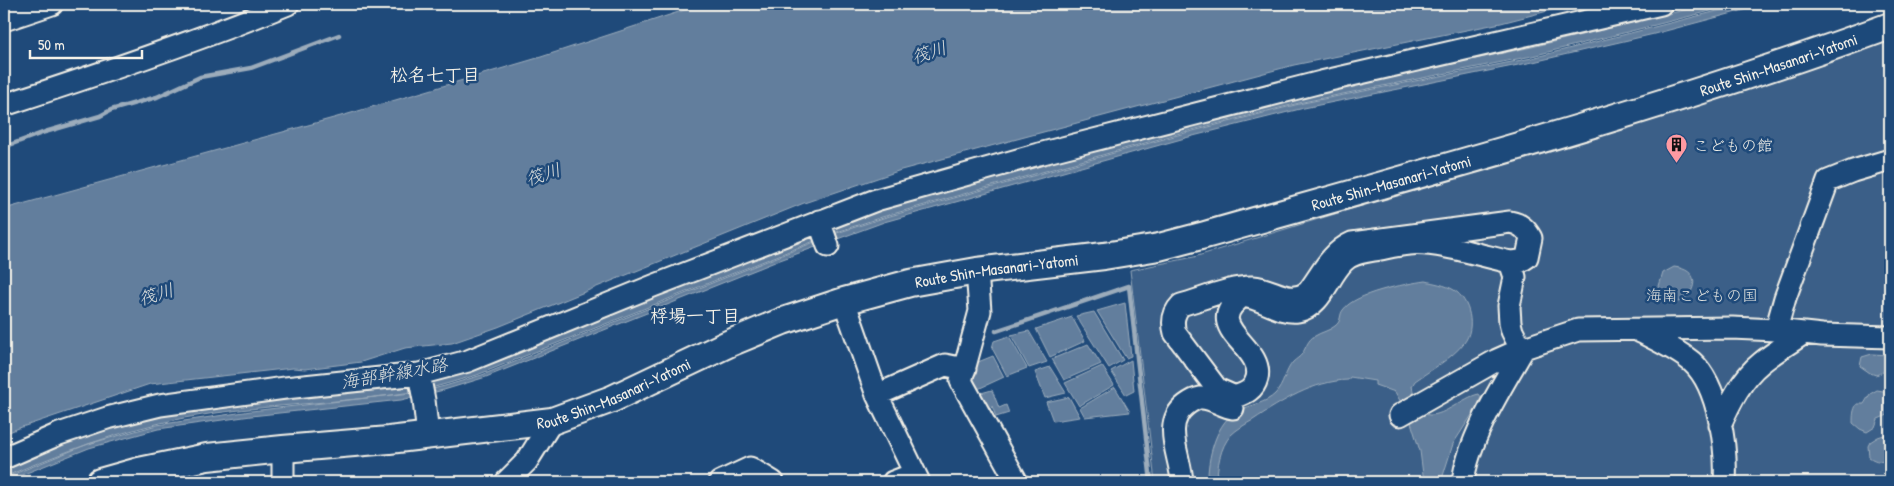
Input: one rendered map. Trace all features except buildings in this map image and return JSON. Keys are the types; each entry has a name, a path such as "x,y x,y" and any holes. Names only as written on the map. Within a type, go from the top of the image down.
{"main road":[{"name":"Route Shin-Masanari-Yatomi","path":"100,482 139,471 207,457 428,436 552,421 612,399 730,343 783,321 844,301 910,283 977,271 1104,256 1159,247 1205,235 1523,145 1796,61 1890,26"}],"street":[{"path":"4,20 52,4"},
{"path":"4,105 139,60 288,4"},
{"path":"4,458 59,434 107,418 160,405 285,388 420,376 468,361 824,234 876,200 1039,154 1321,82 1661,4"},
{"path":"1776,330 1785,298 1828,181 1890,160"},
{"path":"1510,222 1518,223 1526,229 1531,238 1527,257 1521,261 1510,262 1428,244 1409,244 1358,253 1344,260 1309,307 1296,311 1283,310 1256,298 1243,296 1234,303 1228,312 1227,321 1230,329 1255,361 1258,372 1256,384 1249,392 1235,397 1217,389 1174,333 1173,324 1176,310 1182,305 1244,287 1261,288 1285,298 1303,296 1308,292 1334,255 1343,247 1352,244 1510,222"},
{"path":"1510,262 1515,277 1510,306 1510,323 1512,331 1522,349"},
{"path":"977,271 980,311 962,381 1017,482"},
{"path":"844,301 877,395 917,478 893,482"},
{"path":"1400,415 1497,360 1522,349 1578,330 1732,328 1890,337"},
{"path":"1637,330 1693,363 1710,388 1719,412 1725,482"},
{"path":"1720,425 1737,391 1748,376 1760,363 1804,333"},
{"path":"1463,482 1471,452 1484,420 1522,349"},
{"path":"877,395 945,365 965,369"},
{"path":"420,376 428,436"},
{"path":"1182,482 1182,473 1173,434 1174,422 1178,411 1192,400 1201,398 1225,407 1234,408"},
{"path":"506,482 527,461 552,421"},
{"path":"283,449 283,482"},
{"path":"720,482 750,468 774,482"}],"green space":[{"name":"海南こどもの国","path":"1890,37 1890,482 1155,482 1130,270 1194,257 1525,156"}],"water":[{"name":"筏川","path":"703,4 1575,4 1501,23 1294,65 901,170 804,203 498,327 452,343 405,348 361,362 150,384 4,434 4,209 348,114 541,57"},
{"path":"1709,4 1738,4 1532,56 1303,102 1184,132 882,217 837,232 477,375 418,391 360,399 213,413 184,418 92,443 4,477 4,467 85,434 156,415 419,382 881,207 1302,95 1532,47"},
{"path":"1745,4 1767,4 1654,34 1533,62 1304,108 1185,138 884,222 780,260 486,377 444,390 401,400 251,416 158,429 89,448 4,482 4,478 88,444 157,425 251,411 420,392 445,386 482,375 837,233 883,218 1185,133 1303,103 1532,58"},
{"path":"1674,267 1687,271 1693,278 1693,287 1689,295 1681,301 1673,302 1665,298 1659,286 1663,273"},
{"path":"1425,281 1440,284 1460,295 1470,315 1470,330 1468,337 1459,349 1415,381 1412,386 1417,411 1428,415 1435,415 1473,396 1479,394 1481,397 1477,407 1453,444 1441,482 1424,482 1420,451 1409,416 1395,392 1375,385 1375,381 1350,377 1348,380 1322,384 1298,393 1236,431 1224,445 1217,482 1208,482 1211,452 1219,431 1225,422 1240,410 1263,402 1275,394 1290,366 1302,354 1313,337 1335,326 1339,322 1343,310 1358,299 1381,290"},
{"path":"1125,303 1131,356 1126,358 1097,311"},
{"path":"1094,312 1123,360 1109,368 1076,316"},
{"path":"1072,317 1085,341 1050,357 1036,329"},
{"path":"1029,331 1047,362 1029,368 1011,335"},
{"path":"1009,336 1027,368 1007,376 992,348 994,341"},
{"path":"1088,344 1101,364 1064,380 1052,359"},
{"path":"1872,354 1890,355 1890,369 1876,375 1860,366 1862,357"},
{"path":"993,356 1004,377 978,389 972,382 978,362"},
{"path":"1131,360 1134,391 1126,395 1111,371"},
{"path":"1102,366 1114,385 1079,406 1065,383"},
{"path":"1050,367 1066,393 1045,398 1035,372"},
{"path":"1115,387 1130,412 1085,417 1080,408"},
{"path":"992,390 999,408 1006,405 1009,413 996,417 992,406 986,408 981,393"},
{"path":"1877,390 1889,394 1890,412 1888,415 1878,419 1875,427 1867,432 1853,423 1853,415 1857,404 1864,404 1870,394"},
{"path":"1069,397 1080,417 1053,421 1046,402"},
{"path":"1890,433 1890,461 1879,461 1869,457 1868,446 1870,442"}],"waterway":[{"path":"4,147 45,132 100,116 111,110 157,97 200,77 251,68 339,35"},
{"path":"996,331 1129,286 1151,482"}],"place":[{"name":"こどもの館","path":"1677,164"}],"district":[{"name":"松名七丁目","path":"435,74"},
{"name":"桴場一丁目","path":"695,315"}],"water label":[{"name":"海部幹線水路","path":"394,373"}]}
